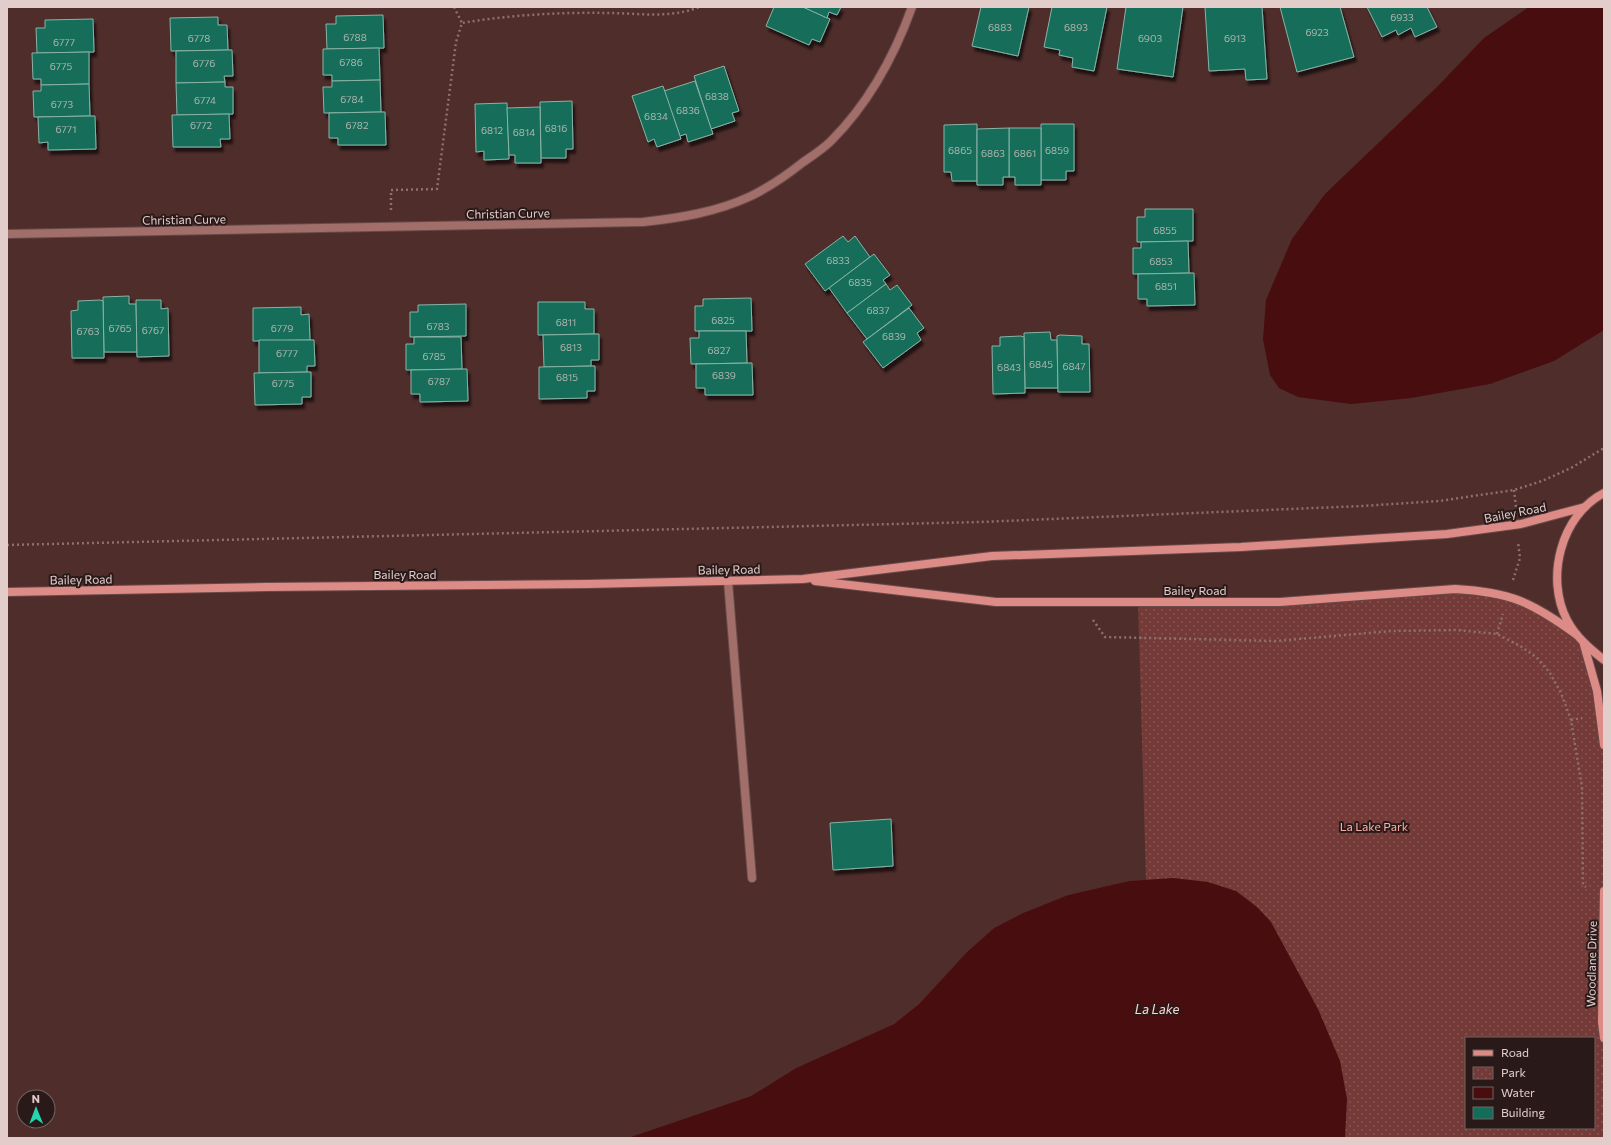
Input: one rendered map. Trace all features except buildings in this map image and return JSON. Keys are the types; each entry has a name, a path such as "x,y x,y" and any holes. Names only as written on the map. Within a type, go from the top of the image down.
{"main road":[{"path":"1604,493 1585,507 1573,523 1564,541 1558,560 1557,580 1560,600 1566,618 1584,645 1604,660"},
{"name":"Bailey Road","path":"7,592 803,579 992,556 1403,538 1454,534 1556,516 1585,507"},
{"name":"Bailey Road","path":"803,579 996,602 1280,602 1455,589 1477,590 1509,596 1550,616 1576,635"},
{"path":"1584,645 1597,691 1604,745"},
{"name":"Woodlane Drive","path":"1604,891 1602,1022 1604,1038"}],"street":[{"name":"Christian Curve","path":"7,234 643,222 685,217 752,196 790,172 825,146 852,118 876,86 900,40 912,7"},
{"path":"728,581 752,878"}],"path":[{"path":"392,227 391,190 437,188 456,42 462,23 454,7"},
{"path":"462,23 494,17 607,12 670,14 689,11 699,7"},
{"path":"7,545 980,522 1439,501 1514,490 1542,481 1571,468 1604,448"},
{"path":"1497,634 1520,558 1514,490"},
{"path":"1081,601 1105,637 1276,641 1432,630 1457,630 1497,634 1522,647 1537,658 1550,674 1561,693 1571,720 1582,787 1583,885 1604,903"}],"green space":[{"name":"La Lake Park","path":"1455,589 1528,603 1584,645 1604,741 1604,1138 646,1138 646,1132 751,1096 796,1068 894,1024 919,1004 967,952 994,928 1023,913 1068,895 1129,881 1146,880 1138,602 1217,603"}],"water":[{"path":"1529,7 1604,7 1604,330 1554,361 1490,384 1411,398 1351,404 1298,397 1279,388 1270,375 1263,339 1266,300 1292,239 1325,194 1438,86 1484,38"},
{"name":"La Lake","path":"1173,878 1208,882 1236,891 1257,907 1271,922 1318,1009 1340,1061 1347,1099 1345,1138 628,1138 751,1096 796,1068 894,1024 919,1004 967,952 994,928 1023,913 1068,895 1129,881"}]}
